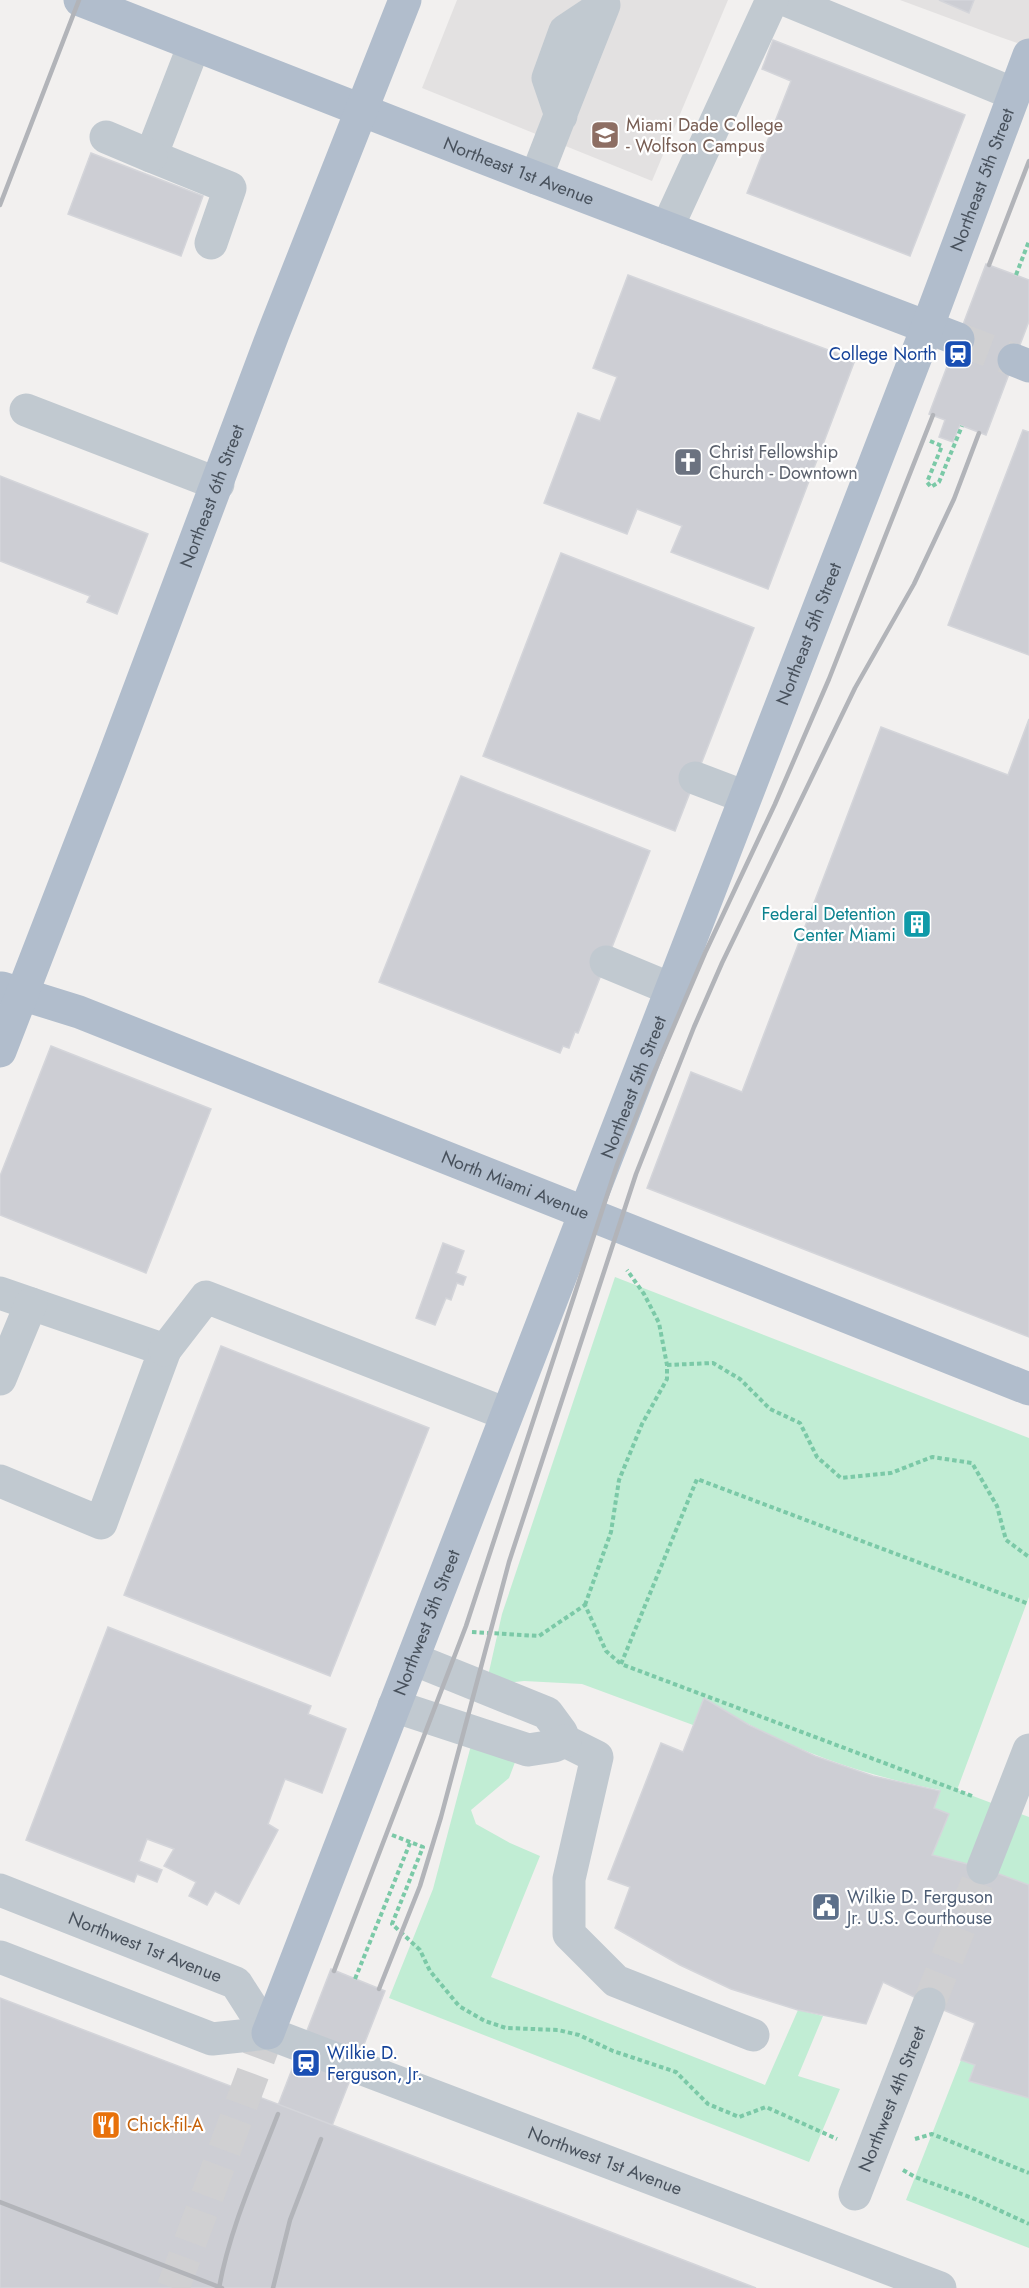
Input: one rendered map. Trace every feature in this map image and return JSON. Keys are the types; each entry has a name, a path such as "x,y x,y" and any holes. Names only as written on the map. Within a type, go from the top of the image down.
{"main road":[{"name":"Northeast 1st Avenue","path":"80,0 362,111 958,339"},
{"name":"Northeast 6th Street","path":"0,1051 11,991 218,484 273,334 405,0"},
{"name":"Northeast 5th Street","path":"585,1212 927,328 1029,55"},
{"name":"North Miami Avenue","path":"11,991 79,1012 1029,1389"},
{"name":"Northwest 5th Street","path":"268,2033 585,1212"}],"street":[{"path":"667,228 772,0"},
{"path":"786,0 1014,94"},
{"path":"536,178 605,2"},
{"path":"151,156 194,45"},
{"path":"106,137 230,188 211,243"},
{"path":"26,410 218,484"},
{"path":"695,778 745,797"},
{"path":"606,962 671,989"},
{"path":"0,1293 165,1350"},
{"path":"0,1481 101,1522 165,1350 206,1297 506,1414"},
{"path":"0,1379 31,1304"},
{"path":"413,1659 547,1713 565,1741 597,1757 569,1879 569,1934 616,1981 753,2035"},
{"path":"394,1706 528,1750 554,1746 565,1741"},
{"path":"982,1868 1029,1750"},
{"name":"Northwest 1st Avenue","path":"0,1890 236,1983 268,2033"},
{"name":"Northwest 1st Avenue","path":"0,1957 212,2039 268,2033 940,2288"},
{"name":"Northwest 4th Street","path":"855,2194 929,2004"}],"path":[{"path":"1016,275 1029,241"},
{"path":"930,441 942,446 927,482 931,487 939,482 962,426"},
{"path":"472,1632 539,1636 585,1605 612,1532 618,1480 642,1424 667,1378 668,1365 659,1323 644,1294 627,1270"},
{"path":"668,1365 713,1363 740,1379 770,1409 800,1423 817,1456 841,1478 891,1473 932,1457 972,1463 997,1506 1006,1540 1029,1557"},
{"path":"621,1664 697,1479 1029,1604"},
{"path":"585,1605 606,1651 621,1664 1006,1809"},
{"path":"392,1836 423,1847 392,1924 420,1950 430,1971 459,2006 484,2021 506,2028 558,2030 579,2035 613,2051 676,2072 708,2104 739,2117 766,2108 821,2133 871,2152 915,2177 975,2199 1029,2224"},
{"path":"355,1979 410,1843"},
{"path":"871,2152 932,2134 1029,2173"}],"shaded area":[{"name":"Miami Dade College - Wolfson Campus","path":"457,0 728,0 652,181 422,88"},
{"path":"900,0 1029,0 1029,47 1000,37"}],"green space":[{"path":"615,1277 1029,1438 1029,1597 957,1790 1029,1817 1029,1885 932,1855 948,1814 934,1808 940,1790 876,1775 818,1756 762,1731 704,1699 693,1725 582,1684 524,1681 486,1685 502,1614"},
{"path":"474,1734 517,1757 509,1778 471,1810 476,1824 540,1856 491,1977 765,2085 798,2010 823,2016 798,2076 840,2089 809,2162 389,1998 433,1889"},
{"path":"961,2060 975,2065 1003,2090 1029,2098 1029,2248 906,2200"}],"building":[{"path":"939,0 974,0 969,13"},
{"path":"773,40 965,115 910,256 747,193 791,81 762,69"},
{"path":"91,153 203,196 181,256 68,214"},
{"path":"986,264 1029,280 1029,321 986,435 960,425 953,442 939,437 945,420 929,414"},
{"name":"Christ Fellowship Church - Downtown","path":"628,275 855,360 768,589 671,552 682,526 637,509 627,534 544,503 578,413 600,421 617,377 593,368"},
{"path":"1023,430 1029,432 1029,655 948,625"},
{"path":"0,476 148,534 117,614 87,602 90,596 0,561"},
{"path":"561,553 754,628 675,831 483,756"},
{"name":"Federal Detention Center Miami","path":"1029,719 1029,1337 647,1188 691,1072 742,1092 881,727 1008,775"},
{"path":"461,776 650,851 578,1033 575,1032 569,1048 563,1046 560,1053 379,982"},
{"path":"51,1046 211,1109 146,1273 0,1215 0,1176"},
{"path":"443,1243 464,1251 456,1273 466,1277 463,1285 457,1283 451,1300 446,1298 435,1325 416,1318"},
{"path":"221,1346 429,1428 330,1676 124,1595"},
{"path":"108,1627 311,1706 308,1714 346,1729 322,1793 285,1779 268,1824 278,1830 239,1904 215,1891 207,1905 189,1896 196,1882 164,1866 174,1849 147,1839 139,1861 162,1870 157,1882 137,1874 134,1882 26,1840"},
{"name":"Wilkie D. Ferguson Jr. U.S. Courthouse","path":"704,1698 749,1725 815,1756 873,1776 940,1791 934,1808 949,1814 932,1855 983,1868 1029,1885 1029,2098 969,2081 975,2065 961,2060 975,2023 883,1982 866,2024 798,2010 731,1989 680,1965 615,1928 630,1887 608,1879 661,1743 683,1752"},
{"path":"331,1969 385,1991 326,2141 304,2132 298,2146 278,2138 285,2117 275,2113"},
{"path":"0,1998 322,2121 756,2288 0,2288"}],"tunnel":[{"path":"958,339 1014,360"},
{"path":"929,2004 983,1868"},
{"path":"173,2288 268,2033"}],"railway":[{"path":"0,205 79,0"},
{"path":"989,265 1029,161"},
{"path":"334,1971 466,1626 617,1165 705,953 775,804 829,679 933,415"},
{"path":"379,1989 420,1886 441,1817 509,1562 636,1174 722,963 855,688 914,584 954,499 979,433"},
{"path":"219,2288 237,2222 278,2114"},
{"path":"273,2288 290,2220 321,2139"},
{"path":"0,2202 222,2288"}],"place":[{"name":"Miami Dade College - Wolfson Campus","path":"605,135"},
{"name":"College North","path":"958,354"},
{"name":"Christ Fellowship Church - Downtown","path":"688,462"},
{"name":"Federal Detention Center Miami","path":"917,924"},
{"name":"Wilkie D. Ferguson Jr. U.S. Courthouse","path":"826,1907"},
{"name":"Wilkie D. Ferguson, Jr.","path":"306,2063"},
{"name":"Chick-fil-A","path":"106,2125"}]}
